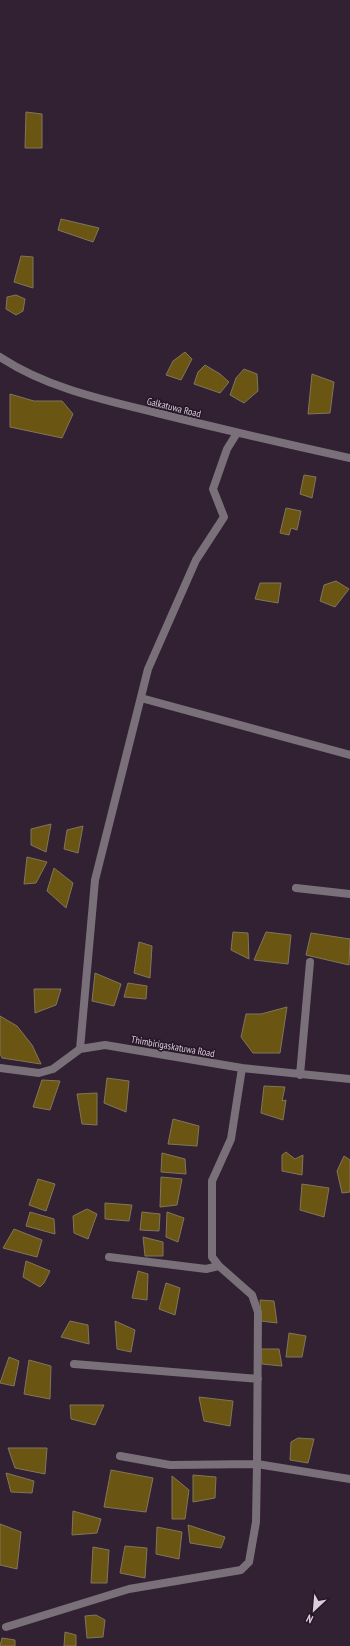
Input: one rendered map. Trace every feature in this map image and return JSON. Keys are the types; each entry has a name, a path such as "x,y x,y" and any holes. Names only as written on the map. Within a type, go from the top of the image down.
{"street":[{"name":"Galkatuwa Road","path":"0,357 54,384 100,399 236,433 350,458"},
{"path":"80,1049 95,880 148,669 196,560 224,518 213,489 227,449 236,433"},
{"path":"141,698 350,755"},
{"path":"296,888 350,894"},
{"path":"300,1075 310,962"},
{"name":"Thimbirigaskatuwa Road","path":"0,1068 39,1072 53,1069 80,1049 106,1045 242,1068 350,1080"},
{"path":"6,1627 129,1589 241,1570 249,1562 256,1522 258,1312 252,1295 219,1266 212,1257 212,1181 231,1140 242,1068"},
{"path":"109,1257 206,1269 219,1266"},
{"path":"74,1364 258,1379"},
{"path":"120,1456 170,1465 257,1464 350,1479"}],"building":[{"path":"26,112 42,114 42,148 25,148"},
{"path":"61,219 99,228 93,242 58,230"},
{"path":"21,256 33,257 33,288 14,282"},
{"path":"16,295 25,299 23,311 16,315 6,309 7,297"},
{"path":"185,352 192,359 181,380 166,375 173,361"},
{"path":"205,365 220,374 229,382 220,393 194,384 198,372"},
{"path":"244,369 257,374 258,391 244,403 230,395 236,378"},
{"path":"312,374 334,382 330,413 308,414"},
{"path":"10,394 34,401 62,401 73,414 62,438 10,427"},
{"path":"304,475 316,477 312,498 300,494"},
{"path":"286,508 301,511 297,530 291,528 289,535 280,533"},
{"path":"336,581 349,589 335,607 320,601 324,585"},
{"path":"260,583 281,583 278,603 255,599"},
{"path":"51,824 46,852 31,845 31,829"},
{"path":"83,826 78,853 64,849 67,830"},
{"path":"27,857 47,862 36,883 24,884"},
{"path":"54,868 73,883 66,908 47,891"},
{"path":"233,932 248,933 249,959 231,950"},
{"path":"266,932 291,935 288,964 254,960"},
{"path":"311,933 350,939 349,965 306,955"},
{"path":"139,942 152,946 150,978 134,973"},
{"path":"95,973 121,984 114,1006 92,1001"},
{"path":"128,983 147,986 146,999 124,997"},
{"path":"34,989 61,989 56,1005 35,1013"},
{"path":"287,1007 280,1053 253,1053 241,1037 246,1014 261,1014"},
{"path":"0,1016 17,1026 32,1045 41,1064 2,1058 0,1053"},
{"path":"107,1078 129,1081 126,1112 104,1103"},
{"path":"42,1080 60,1081 50,1110 33,1107"},
{"path":"264,1086 285,1087 282,1101 286,1100 283,1120 261,1113"},
{"path":"97,1093 97,1125 82,1124 77,1094"},
{"path":"173,1119 199,1126 197,1146 168,1144"},
{"path":"286,1152 295,1159 303,1155 302,1175 282,1171 282,1155"},
{"path":"162,1153 185,1159 186,1174 161,1172"},
{"path":"344,1156 350,1160 350,1192 342,1193 337,1171"},
{"path":"161,1177 182,1179 177,1205 160,1207"},
{"path":"38,1179 55,1184 46,1211 29,1205"},
{"path":"302,1184 329,1188 324,1217 300,1210"},
{"path":"105,1203 132,1205 129,1221 105,1219"},
{"path":"87,1209 97,1214 88,1239 74,1233 73,1216"},
{"path":"30,1212 54,1219 55,1234 26,1226"},
{"path":"142,1212 160,1214 159,1231 140,1230"},
{"path":"167,1212 184,1218 178,1242 166,1237"},
{"path":"14,1229 42,1240 37,1257 3,1248"},
{"path":"143,1237 163,1242 163,1256 145,1256"},
{"path":"26,1261 50,1271 44,1283 40,1287 23,1277"},
{"path":"138,1271 148,1274 147,1300 132,1298"},
{"path":"166,1283 180,1288 175,1315 159,1309"},
{"path":"260,1300 274,1301 277,1323 261,1321"},
{"path":"70,1321 88,1325 89,1344 61,1337"},
{"path":"115,1321 135,1330 131,1352 117,1349"},
{"path":"289,1333 306,1336 302,1357 286,1357"},
{"path":"261,1349 279,1349 282,1366 262,1364"},
{"path":"9,1357 19,1361 14,1386 0,1383"},
{"path":"29,1360 51,1366 50,1399 24,1394"},
{"path":"199,1397 233,1401 230,1426 204,1421"},
{"path":"70,1405 104,1405 95,1425 71,1419"},
{"path":"298,1438 314,1439 308,1463 290,1460 291,1442"},
{"path":"8,1448 47,1448 45,1474 15,1468"},
{"path":"111,1470 153,1478 146,1512 104,1507"},
{"path":"6,1473 34,1481 32,1493 11,1492"},
{"path":"193,1475 216,1477 215,1498 193,1502"},
{"path":"172,1476 189,1490 185,1519 172,1519"},
{"path":"73,1511 101,1519 97,1533 72,1535"},
{"path":"0,1524 21,1532 17,1569 0,1565"},
{"path":"188,1525 225,1537 221,1548 190,1543"},
{"path":"157,1527 182,1532 179,1559 156,1554"},
{"path":"125,1546 147,1548 145,1578 120,1573"},
{"path":"93,1547 109,1550 107,1583 91,1583"},
{"path":"96,1615 105,1620 103,1637 87,1638 85,1616"},
{"path":"65,1632 76,1635 76,1646 64,1646"},
{"path":"2,1638 15,1640 15,1646 0,1646"}]}
